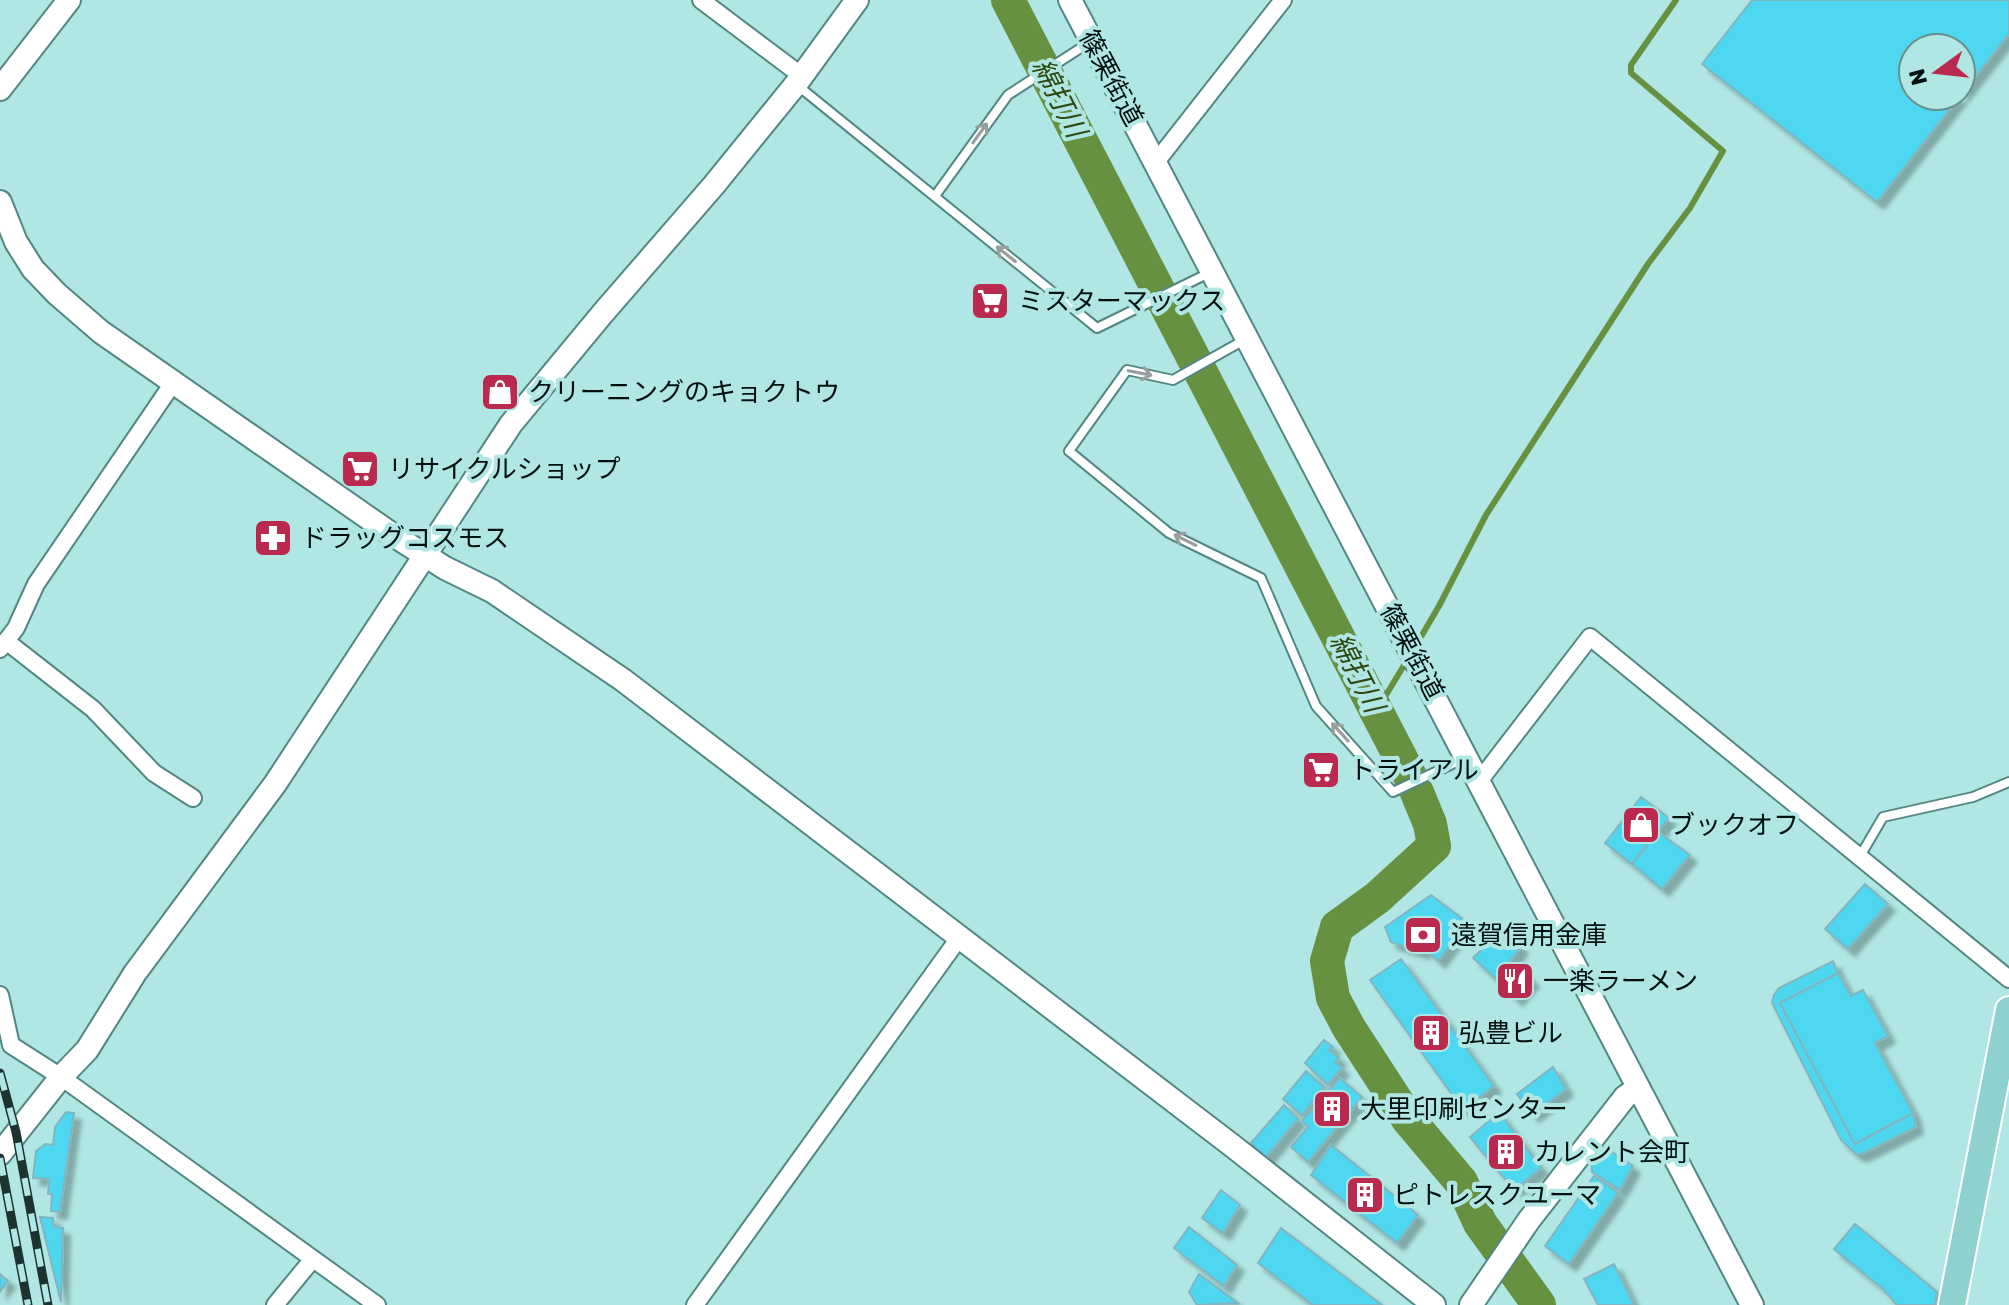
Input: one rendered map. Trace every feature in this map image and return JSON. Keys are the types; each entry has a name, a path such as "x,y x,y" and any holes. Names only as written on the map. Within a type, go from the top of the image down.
{"main road":[{"path":"1952,1305 2009,1010"}],"street":[{"path":"0,89 69,0"},
{"path":"701,0 799,80"},
{"path":"0,1154 61,1077 87,1050 135,973 275,784 511,424 714,185 799,80 857,0"},
{"name":"篠栗街道","path":"1070,0 1752,1305"},
{"path":"1156,162 1283,0"},
{"path":"0,202 16,242 33,269 101,332 390,533 445,568 492,591 623,680 1234,1147 1434,1305"},
{"path":"173,383 36,584 16,628 3,645 93,709 154,773 193,798"},
{"path":"1480,780 1590,637 2009,979"},
{"path":"695,1305 959,938"},
{"path":"0,995 11,1045 61,1077 377,1305"},
{"path":"1471,1305 1529,1220 1625,1097 1638,1088"},
{"path":"275,1305 312,1260"}],"lane":[{"path":"935,196 1008,95 1092,41"},
{"path":"799,80 1097,328 1213,271"},
{"path":"1246,338 1173,380 1127,370 1069,451 1169,533 1261,578 1316,706 1393,792 1468,757"},
{"path":"1859,858 1883,817 1973,797 2009,782"}],"building":[{"path":"1752,0 2009,0 2009,34 1977,75 1977,32 1897,32 1897,112 1947,112 1877,202 1702,64"},
{"name":"ブックオフ","path":"1641,797 1669,818 1632,864 1605,843"},
{"path":"1658,832 1690,855 1662,889 1632,864"},
{"path":"1865,884 1888,904 1848,949 1825,929"},
{"name":"遠賀信用金庫","path":"1431,895 1468,923 1438,961 1425,948 1422,952 1391,942 1385,927"},
{"path":"1504,927 1521,947 1496,979 1473,958"},
{"name":"弘豊ビル","path":"1401,959 1494,1086 1463,1110 1370,980"},
{"path":"1833,961 1838,973 1780,1003 1855,1144 1913,1113 1916,1127 1862,1154 1856,1154 1841,1140 1772,1003 1779,988"},
{"name":"一楽ラーメン","path":"1516,964 1532,980 1516,999 1499,982"},
{"path":"1838,973 1851,996 1863,990 1888,1036 1875,1043 1913,1113 1855,1144 1780,1003"},
{"path":"1324,1040 1333,1047 1329,1050 1339,1058 1335,1062 1342,1068 1328,1085 1305,1063"},
{"path":"1553,1067 1566,1089 1532,1115 1517,1094"},
{"path":"1306,1071 1324,1087 1302,1115 1283,1099"},
{"name":"大里印刷センター","path":"1340,1078 1362,1097 1308,1162 1291,1147 1308,1127 1302,1121"},
{"path":"1284,1105 1298,1119 1266,1157 1251,1143"},
{"path":"66,1112 74,1113 60,1212 51,1211 49,1179 33,1178 36,1151 45,1144 53,1145 55,1127"},
{"name":"カレント会町","path":"1499,1112 1541,1168 1514,1190 1470,1137"},
{"name":"ピトレスクユーマ","path":"1331,1145 1418,1215 1397,1243 1311,1175"},
{"path":"1603,1146 1633,1166 1620,1190 1592,1172 1591,1161"},
{"path":"1594,1176 1618,1193 1569,1264 1545,1246"},
{"path":"1221,1190 1240,1205 1223,1233 1202,1218"},
{"path":"40,1217 53,1218 54,1227 63,1228 61,1302"},
{"path":"1855,1224 1937,1292 1935,1305 1897,1305 1883,1289 1834,1249"},
{"path":"1189,1227 1237,1265 1224,1286 1174,1248"},
{"path":"1281,1228 1382,1305 1313,1305 1258,1263"},
{"path":"1614,1264 1634,1305 1598,1305 1584,1279"},
{"path":"0,1274 8,1281 0,1292"},
{"path":"1199,1274 1238,1303 1197,1305 1189,1292"}],"waterway":[{"name":"綿打川","path":"1008,0 1411,778 1430,824 1434,846 1377,898 1337,927 1327,961 1333,998 1408,1119 1461,1182 1480,1223 1539,1305"},
{"path":"1415,647 1486,515 1648,264 1690,208 1723,151 1631,73 1631,65 1676,0"},
{"path":"1377,710 1409,657"}],"railway":[{"path":"0,1073 16,1132 48,1305"},
{"path":"0,1158 28,1305"}],"place":[{"name":"ミスターマックス","path":"990,301"},
{"name":"クリーニングのキョクトウ","path":"500,392"},
{"name":"リサイクルショップ","path":"360,469"},
{"name":"ドラッグコスモス","path":"273,538"},
{"name":"トライアル","path":"1321,770"},
{"name":"ブックオフ","path":"1641,825"},
{"name":"遠賀信用金庫","path":"1423,935"},
{"name":"一楽ラーメン","path":"1515,981"},
{"name":"弘豊ビル","path":"1431,1033"},
{"name":"大里印刷センター","path":"1332,1109"},
{"name":"カレント会町","path":"1506,1152"},
{"name":"ピトレスクユーマ","path":"1365,1195"}]}
